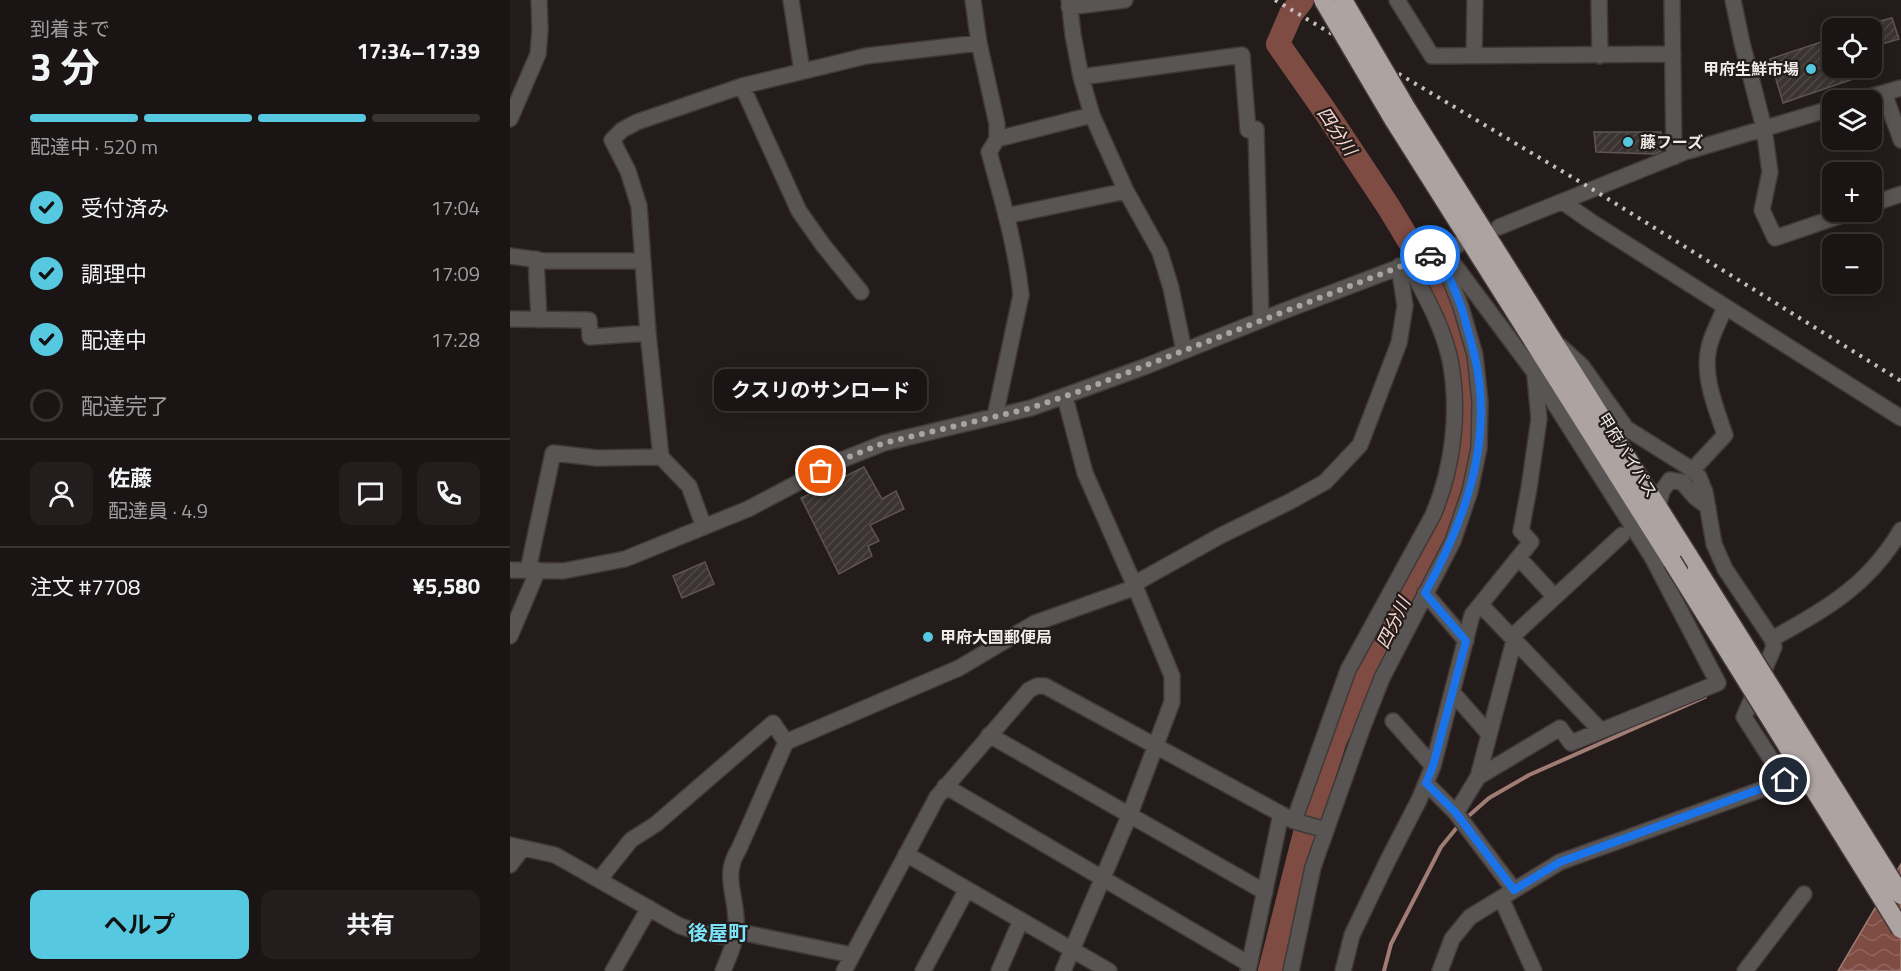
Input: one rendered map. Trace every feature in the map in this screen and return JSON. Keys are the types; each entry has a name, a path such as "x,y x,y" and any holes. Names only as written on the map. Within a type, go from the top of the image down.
{"highway":[{"name":"甲府バイパス","path":"1323,0 1551,338 1901,895"},
{"name":"甲府バイパス","path":"1343,0 1400,114 1672,561 1901,929"},
{"path":"1847,810 1901,879"}],"street":[{"path":"510,119 538,54 539,0"},
{"path":"791,0 802,71"},
{"path":"973,0 979,43 997,124 997,139 989,152 1006,216 1021,295 995,416"},
{"path":"1125,0 1069,3 1081,77 1092,115 1126,191 1160,252 1171,288 1184,351"},
{"path":"1397,0 1432,56 1673,54"},
{"path":"1474,56 1475,0"},
{"path":"1599,0 1600,56"},
{"path":"1672,0 1674,157"},
{"path":"1733,0 1764,128 1770,172 1762,210 1775,238 1822,222"},
{"path":"704,527 689,486 661,458 648,333 639,206 628,171 612,140 622,130 636,122 742,86 866,56 979,43"},
{"path":"1081,77 1242,56 1248,130 1256,129 1261,320"},
{"path":"742,86 800,211 861,292"},
{"path":"1901,88 1884,93 1901,140"},
{"path":"1499,228 1674,157 1822,111"},
{"path":"997,139 1092,115"},
{"path":"1006,216 1126,191"},
{"path":"1882,201 1901,194"},
{"path":"1563,202 1901,418"},
{"path":"510,570 573,569 625,559 748,509 839,461 884,443 1031,408 1065,397 1404,264 1447,252"},
{"path":"1447,252 1535,373 1652,558 1718,683 1571,743 1560,728 1478,777"},
{"path":"1291,971 1323,830 1382,678 1453,541 1470,491 1479,448 1480,401 1474,355 1461,307 1445,266 1447,252"},
{"path":"510,256 536,260 642,261"},
{"path":"536,260 539,320"},
{"path":"723,971 736,925 730,882 732,860 786,742 959,668 1035,623 1135,585 1220,536 1325,482 1360,445 1399,344 1405,306 1404,264"},
{"path":"945,786 1249,967 1265,892 1348,670 1433,514 1442,493 1450,455 1455,404 1450,359 1432,308 1404,264"},
{"path":"1697,465 1725,435 1712,396 1707,364 1709,346 1725,307"},
{"path":"510,319 589,320 590,337 648,333"},
{"path":"1440,971 1452,939 1470,917 1560,862 1785,780 1744,717 1774,647 1772,639 1725,569 1714,544 1705,492 1699,477 1688,467 1626,428 1582,366 1551,338"},
{"path":"1343,971 1352,935 1433,766 1473,615 1531,542 1521,531 1539,419 1535,373"},
{"path":"1063,971 1130,814 1172,702 1173,690 1172,676 1135,585 1085,473 1065,397"},
{"path":"510,636 533,570 553,453 597,458 661,458"},
{"path":"1658,507 1662,491 1670,480 1682,482 1695,497 1708,507"},
{"path":"1772,639 1846,594 1890,549 1901,530"},
{"path":"1456,814 1478,777 1516,633 1622,535"},
{"path":"1519,558 1555,597"},
{"path":"1425,593 1466,641"},
{"path":"1481,605 1600,731"},
{"path":"844,971 945,786 1029,690 1037,686 1045,686 1291,819 1323,830"},
{"path":"1452,692 1489,734"},
{"path":"1394,721 1433,766"},
{"path":"599,880 631,840 656,824 773,723 786,742"},
{"path":"989,735 1265,892"},
{"path":"1426,783 1468,829 1507,894 1534,971"},
{"path":"510,865 516,846 555,855 680,926 706,934 735,935 852,955"},
{"path":"906,854 1109,971"},
{"path":"923,971 967,889"},
{"path":"1745,971 1804,894"},
{"path":"613,971 649,908"},
{"path":"999,971 1021,920"}],"water":[{"path":"1901,864 1901,971 1838,971"}],"building":[{"path":"1892,18 1899,39 1882,44 1882,20"},
{"path":"1822,42 1822,78 1856,78 1783,103 1770,59"},
{"name":"藤フーズ","path":"1594,132 1661,132 1661,151 1655,154 1596,152"},
{"path":"864,467 882,499 896,491 904,509 870,525 879,541 868,546 872,556 839,574 801,498"},
{"path":"705,562 714,584 682,598 673,576"}],"waterway":[{"name":"四分川","path":"1270,971 1306,829 1335,740 1392,616 1450,505 1464,456 1463,366 1447,316 1425,267 1388,206 1278,44 1291,14 1302,0"},
{"path":"1464,820 1489,798 1529,775 1705,697"},
{"path":"1384,971 1391,944 1441,847 1459,825"}],"railway":[{"path":"1275,0 1592,189 1901,381"}],"way so far":[{"path":"821,471 839,461 884,443 1031,408 1080,391 1430,255"}],"place":[{"name":"甲府生鮮市場","path":"1811,69"},
{"name":"藤フーズ","path":"1628,142"},
{"name":"クスリのサンロード","path":"821,471"},
{"name":"甲府大国郵便局","path":"928,637"}],"district":[{"name":"後屋町","path":"718,932"}],"route":[{"path":"1430,255 1446,250 1450,258 1445,266 1461,307 1474,355 1480,401 1479,448 1470,491 1453,541 1425,593 1466,641 1433,766 1426,783 1456,813 1514,890 1560,862 1785,780"}]}
